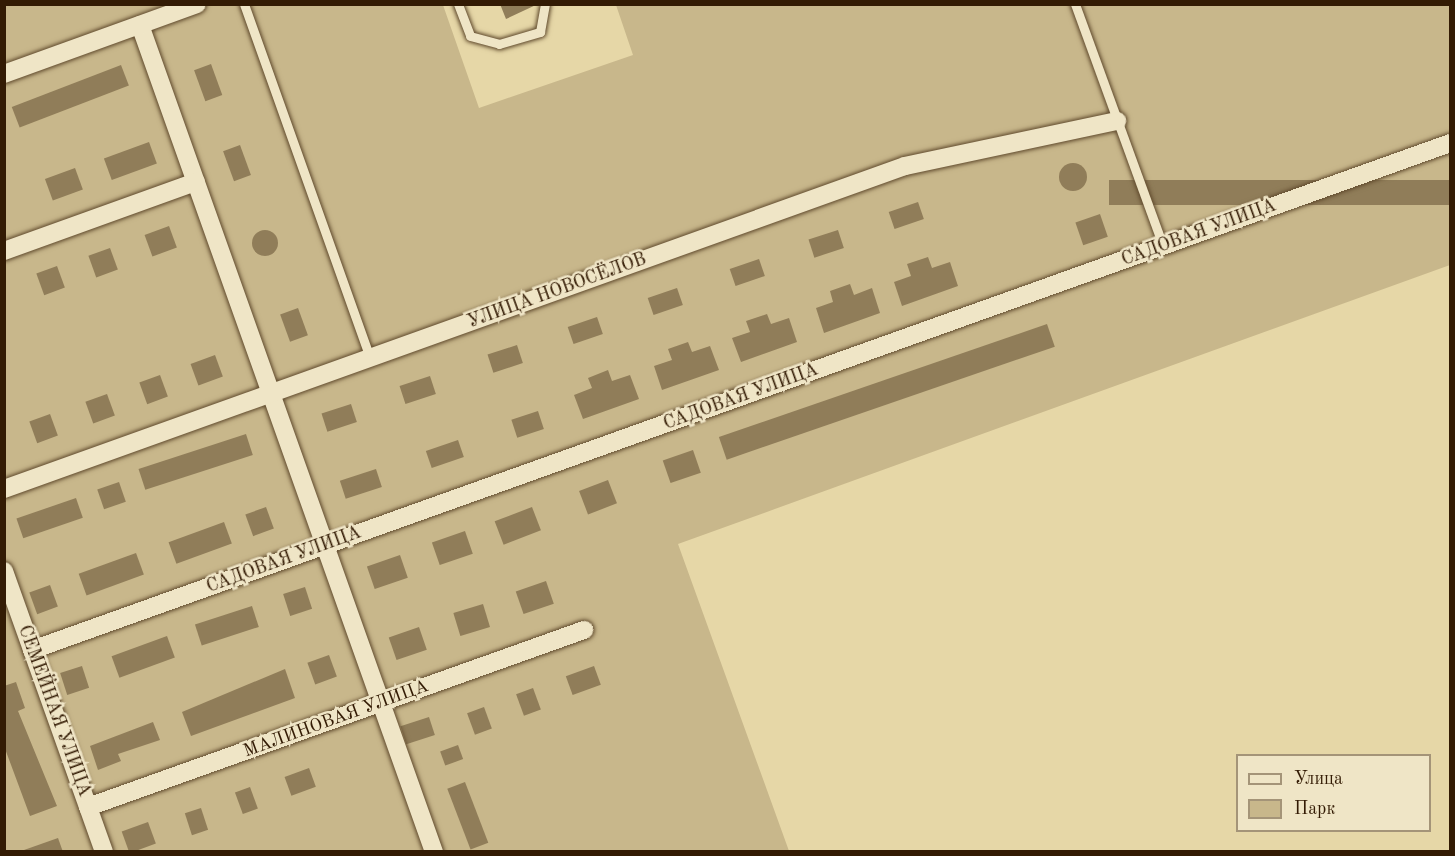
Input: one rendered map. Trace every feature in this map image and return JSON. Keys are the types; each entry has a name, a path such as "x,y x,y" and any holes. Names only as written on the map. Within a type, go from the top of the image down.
{"street":[{"path":"4,74 197,4"},
{"path":"140,25 434,852"},
{"name":"УЛИЦА НОВОСЁЛОВ","path":"4,489 905,166 1117,121"},
{"name":"САДОВАЯ УЛИЦА","path":"32,650 1450,144"},
{"path":"4,250 196,182"},
{"name":"СЕМЕЙНАЯ УЛИЦА","path":"4,571 104,852"},
{"name":"МАЛИНОВАЯ УЛИЦА","path":"88,807 584,630"}],"lane":[{"path":"244,4 370,358"},
{"path":"458,4 470,36 499,44 540,32 545,4"},
{"path":"1075,4 1163,246"}],"green space":[{"path":"5,5 443,5 479,108 633,55 616,5 1450,5 1450,265 678,544 789,851 5,852"}],"building":[{"path":"500,4 538,4 506,19"},
{"path":"211,64 222,95 205,101 194,70"},
{"path":"121,65 129,86 20,127 12,107"},
{"path":"149,142 157,164 112,180 104,158"},
{"path":"240,145 251,175 234,181 223,151"},
{"path":"1073,163 1083,167 1087,177 1083,187 1073,191 1063,187 1059,177 1063,167"},
{"path":"75,168 83,190 53,201 45,179"},
{"path":"1109,180 1450,180 1450,205 1109,205"},
{"path":"918,202 924,219 895,229 889,212"},
{"path":"1100,214 1108,237 1083,245 1075,222"},
{"path":"169,226 177,248 152,257 145,235"},
{"path":"265,230 274,234 278,243 274,252 265,256 256,252 252,243 256,234"},
{"path":"838,230 844,248 814,258 809,240"},
{"path":"110,248 118,270 96,277 88,256"},
{"path":"928,257 932,268 950,262 958,286 902,306 894,282 911,276 907,264"},
{"path":"759,259 765,276 736,286 730,269"},
{"path":"57,266 65,288 44,295 36,274"},
{"path":"850,284 854,295 872,288 880,313 824,333 816,308 833,302 830,291"},
{"path":"677,288 683,305 654,315 648,298"},
{"path":"298,308 308,335 290,342 280,314"},
{"path":"767,314 771,324 789,318 797,342 741,362 732,338 750,332 746,321"},
{"path":"597,317 603,334 574,344 568,327"},
{"path":"1047,324 1055,347 727,460 719,437"},
{"path":"688,342 692,352 710,346 719,370 662,390 654,366 672,360 668,349"},
{"path":"517,345 523,363 493,373 488,355"},
{"path":"215,355 223,377 198,386 191,364"},
{"path":"608,370 612,381 630,375 639,399 583,419 574,395 592,388 588,378"},
{"path":"160,375 168,397 147,404 139,383"},
{"path":"430,376 436,394 405,404 400,386"},
{"path":"107,394 115,416 93,423 85,402"},
{"path":"351,404 357,422 327,432 322,414"},
{"path":"538,411 544,429 517,438 511,420"},
{"path":"50,414 58,436 37,443 29,422"},
{"path":"246,434 253,455 145,490 139,469"},
{"path":"458,440 464,457 432,468 426,451"},
{"path":"693,450 701,473 671,483 663,460"},
{"path":"376,469 382,487 346,499 340,481"},
{"path":"608,480 617,503 588,514 579,491"},
{"path":"119,482 126,502 104,509 97,489"},
{"path":"76,498 83,518 23,538 16,519"},
{"path":"266,507 274,529 253,536 245,515"},
{"path":"532,507 541,530 504,545 495,521"},
{"path":"224,522 232,544 176,564 169,542"},
{"path":"465,531 473,554 440,565 432,542"},
{"path":"136,553 144,575 87,595 79,574"},
{"path":"400,555 408,578 375,589 367,566"},
{"path":"546,581 554,604 524,614 516,591"},
{"path":"50,585 58,607 37,614 29,593"},
{"path":"305,587 312,609 290,616 283,594"},
{"path":"483,604 490,627 460,636 453,613"},
{"path":"252,606 259,627 202,645 195,625"},
{"path":"419,627 427,650 397,660 389,637"},
{"path":"167,636 175,658 119,678 112,656"},
{"path":"329,655 337,677 315,684 307,663"},
{"path":"82,666 89,688 67,695 60,673"},
{"path":"594,666 601,685 573,695 566,676"},
{"path":"285,669 295,698 191,736 182,712"},
{"path":"16,682 25,708 18,711 57,806 30,816 4,746 4,686"},
{"path":"533,688 541,710 524,716 516,694"},
{"path":"484,707 492,729 475,735 467,713"},
{"path":"429,717 435,735 406,744 400,726"},
{"path":"153,722 160,740 118,754 121,761 98,770 90,746"},
{"path":"458,745 463,759 445,766 440,751"},
{"path":"309,768 316,787 291,796 285,777"},
{"path":"465,782 488,843 471,849 447,789"},
{"path":"250,787 258,809 243,814 235,792"},
{"path":"201,808 208,830 192,835 185,813"},
{"path":"148,822 156,844 129,852 122,832"},
{"path":"58,838 63,852 24,852 24,850"}]}
